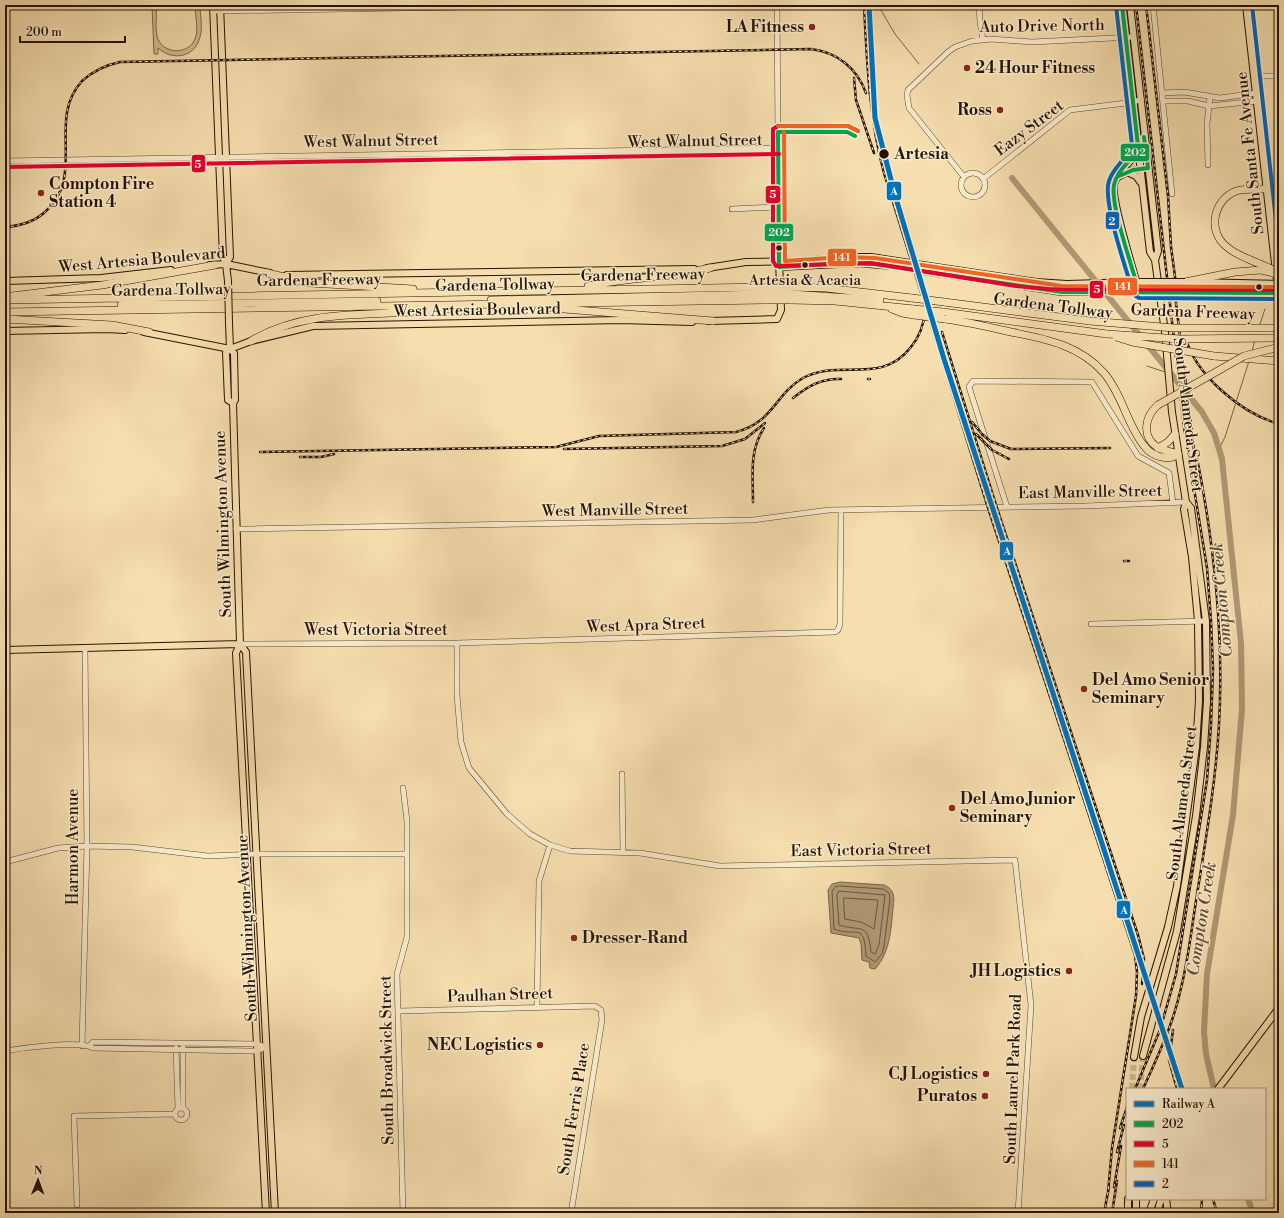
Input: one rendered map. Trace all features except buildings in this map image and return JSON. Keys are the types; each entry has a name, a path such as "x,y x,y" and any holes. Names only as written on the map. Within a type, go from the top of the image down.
{"highway":[{"path":"1267,189 1250,189 1232,193 1221,202 1215,216 1215,228 1222,243 1233,251 1260,267 1279,274"},
{"path":"5,297 102,285 215,265"},
{"path":"1185,282 1260,267"},
{"path":"575,290 606,282 691,273 710,268"},
{"path":"267,273 310,283 482,293"},
{"name":"Gardena Freeway","path":"5,300 482,293 758,287 767,294 790,294 826,288 913,306 944,310 969,306 1092,323 1174,328 1279,328"},
{"name":"Gardena Tollway","path":"5,304 753,292 758,287"},
{"name":"Gardena Freeway","path":"5,312 512,304 767,294 790,294 885,305 902,313 913,306"},
{"name":"Gardena Tollway","path":"5,307 767,294"},
{"path":"251,341 276,328 313,319 405,314 483,304"},
{"path":"512,304 713,321"},
{"path":"913,306 944,310 1050,340 1081,353 1105,374 1145,448 1153,454 1163,458 1178,454"},
{"name":"Gardena Tollway","path":"944,310 1048,322 1055,327"},
{"path":"5,319 112,325 149,332"},
{"name":"Gardena Tollway","path":"1092,323 1169,332 1279,332"},
{"name":"Gardena Freeway","path":"1055,327 1103,333 1180,339 1279,338"},
{"path":"1103,333 1132,342 1214,356 1279,361"},
{"path":"1178,454 1158,448 1149,439 1146,428 1148,417 1158,405 1244,356 1279,347"},
{"path":"1158,448 1168,442 1175,434"}],"main road":[{"name":"South Alameda Street","path":"1122,5 1150,252 1155,260 1165,332 1175,434 1186,502 1184,509 1192,557 1198,621 1199,700 1196,747 1177,886 1168,927 1141,1017 1134,1057"},
{"name":"South Alameda Street","path":"1130,5 1158,251 1155,260"},
{"name":"South Santa Fe Avenue","path":"1246,5 1279,295"},
{"name":"South Wilmington Avenue","path":"217,8 222,160 230,257 226,264 230,349 226,352 228,400 233,404 240,644 236,653 266,1213"},
{"path":"1138,146 1134,158 1122,168 1114,186 1113,195 1139,292"},
{"path":"1117,178 1127,172 1148,168"},
{"path":"1127,172 1136,176 1143,185"},
{"name":"West Artesia Boulevard","path":"5,281 101,278 226,264 267,273 297,276 710,268 746,262 779,264 864,257 1025,284"},
{"name":"West Artesia Boulevard","path":"230,349 251,341 294,330 336,325 620,320 676,323 776,319 781,310 779,264"},
{"path":"1025,284 1067,284 1136,279 1185,282 1278,284"},
{"path":"1025,284 1074,293 1186,292 1279,295"},
{"path":"5,331 106,329 149,332 230,349"},
{"name":"South Alameda Street","path":"1143,1056 1177,931 1196,816 1207,701 1206,621 1191,508 1186,502"},
{"name":"South Wilmington Avenue","path":"240,644 246,652 275,1213"},
{"name":"West Victoria Street","path":"5,650 240,644"},
{"path":"1192,780 1200,781"},
{"path":"1219,1088 1279,1008"},
{"path":"1128,1200 1128,1213"},
{"path":"1136,1200 1136,1213"},
{"path":"1157,1213 1161,1200"},
{"path":"1166,1200 1168,1213"},
{"path":"1153,1201 1157,1213"},
{"path":"1149,1213 1153,1201"}],"street":[{"path":"217,8 588,5"},
{"path":"777,5 779,264"},
{"path":"979,5 983,40"},
{"path":"1153,5 1164,101 1172,194"},
{"name":"Auto Drive North","path":"964,177 909,108 907,95 908,90 955,47 972,40 1032,42 1133,37"},
{"path":"1254,76 1279,76"},
{"path":"1163,93 1184,92 1220,98 1256,93"},
{"path":"1208,165 1207,124 1210,97"},
{"name":"Eazy Street","path":"983,179 1070,110 1134,102 1141,99"},
{"path":"1164,101 1188,101 1209,106 1257,101"},
{"path":"724,148 724,154"},
{"name":"West Walnut Street","path":"5,167 222,160 310,155 779,148"},
{"name":"West Walnut Street","path":"5,161 222,160 295,162 768,153 779,148"},
{"path":"669,149 669,155"},
{"path":"562,151 562,157"},
{"path":"486,152 486,158"},
{"path":"364,154 364,160"},
{"path":"310,155 310,161"},
{"path":"330,155 330,161"},
{"path":"347,155 347,161"},
{"path":"275,156 275,162"},
{"path":"295,156 295,162"},
{"path":"974,173 983,179 985,185 983,192 977,197 972,197 965,194 961,184 964,177 974,173"},
{"path":"732,208 778,207"},
{"path":"1007,507 970,391 970,383 977,380 1092,382 1138,456 1169,473 1173,504"},
{"name":"East Manville Street","path":"994,508 1173,504 1186,502"},
{"name":"West Manville Street","path":"236,529 767,520 820,511 994,508"},
{"name":"West Apra Street","path":"457,643 835,632 838,630 840,624 841,510"},
{"path":"1091,624 1206,621"},
{"name":"West Victoria Street","path":"240,644 457,643 457,693 460,742 469,768 507,814 530,834 550,845 570,851 623,852 694,862"},
{"name":"Harmon Avenue","path":"82,1046 87,846 85,649"},
{"path":"622,774 623,852"},
{"name":"South Broadwick Street","path":"403,788 407,854 407,937 397,974 403,1213"},
{"path":"537,1006 539,881 550,845"},
{"path":"5,862 58,848 87,846 132,847 208,856 247,854 407,854"},
{"name":"East Victoria Street","path":"694,862 740,866 1015,860 1017,874"},
{"name":"South Laurel Park Road","path":"1017,874 1031,1005 1018,1213"},
{"name":"Paulhan Street","path":"399,1011 537,1006 595,1006 601,1010"},
{"name":"South Ferris Place","path":"570,1213 602,1020 601,1010"},
{"path":"89,1046 93,1042 183,1043 257,1048"},
{"path":"174,1114 178,1120 183,1120 187,1114 181,1108 176,1043"},
{"path":"77,1205 74,1116 174,1114 181,1108 183,1043"},
{"path":"5,1051 54,1045 89,1046 93,1048 176,1050 266,1048"},
{"path":"645,1213 654,1211"},
{"path":"990,1213 994,1211 1004,1213"}],"shaded area":[{"path":"152,5 156,5 156,32 159,42 175,51 187,48 195,39 197,27 195,5 200,5 201,33 197,44 193,49 188,53 176,56 170,55 158,48 158,54 154,54"}],"water":[{"path":"840,882 884,885 892,892 894,899 890,936 885,954 875,969 870,968 869,962 862,960 859,938 831,933 828,890 832,884"}],"waterway":[{"name":"Compton Creek","path":"878,5 895,34 919,64"},
{"name":"Compton Creek","path":"1012,178 1202,412 1214,433 1222,459 1241,643 1242,709 1233,815 1207,974 1204,1032 1206,1054 1214,1088"},
{"path":"1260,324 1265,309"},
{"path":"1252,351 1255,340"},
{"path":"1219,449 1225,437 1249,361"},
{"path":"1147,366 1165,372"},
{"name":"Compton Creek","path":"1248,1200 1253,1213"}],"tunnel":[{"path":"1140,1088 1143,1056"},
{"path":"1132,1088 1134,1057"}],"railway":[{"path":"864,5 872,111 884,173 988,508 1135,955 1137,972 1136,996 1112,1148 1108,1193"},
{"path":"1135,1088 1160,1030 1176,974 1207,780 1213,669 1207,568 1184,427 1136,5"},
{"path":"1146,5 1168,196 1171,247 1176,284"},
{"path":"5,227 16,226 31,221 45,212 57,197 63,181 66,165 67,113 72,96 82,81 95,71 120,62 811,49 829,54 845,63 857,76 866,93"},
{"path":"854,78 856,100 874,153"},
{"path":"1173,279 1195,458"},
{"path":"260,452 556,447 599,436 736,432 748,428 758,422 786,392 803,378 831,370 873,369 887,365 899,359 917,339 923,325 925,311"},
{"path":"942,332 997,508 1138,935 1144,959 1142,984"},
{"path":"1185,336 1190,351 1209,378 1235,402 1264,419 1279,424"},
{"path":"793,398 821,381 841,379"},
{"path":"972,422 990,441 1011,449 1110,448"},
{"path":"564,449 722,446 745,439 765,423"},
{"path":"753,502 754,454 759,437 764,428"},
{"path":"976,434 992,450 1009,459"},
{"path":"1143,1088 1171,1024 1183,980 1209,820 1218,744 1220,691 1219,622 1213,554 1196,453"},
{"path":"300,457 321,457 334,454"},
{"path":"1124,561 1129,561"},
{"path":"1173,1030 1169,1060 1177,1088"},
{"path":"1120,1128 1126,1110"},
{"path":"1117,1152 1124,1125"},
{"path":"1114,1187 1121,1146"},
{"path":"1112,1213 1117,1181"},
{"path":"1104,1213 1109,1187"},
{"path":"1201,1213 1202,1200"},
{"path":"1213,1200 1217,1213"}],"rail line":[{"name":"A","path":"869,5 875,118 895,195 944,359 1182,1088"}],"transit line":[{"name":"202","path":"1122,5 1138,146 1133,156 1118,174 1114,185 1114,195 1115,207 1139,292"},
{"name":"2","path":"1252,5 1279,248"},
{"name":"2","path":"1116,6 1132,145 1127,155 1111,176 1108,191 1109,204 1116,237 1134,295 1139,298 1279,299"},
{"name":"5","path":"858,131 848,126 778,126 773,129 773,261 776,266 871,263 1016,286 1049,289 1279,290"},
{"name":"141","path":"778,126 848,126 858,131"},
{"name":"202","path":"855,136 847,132 778,132 779,267 844,263 874,264 1062,292 1278,293"},
{"name":"141","path":"784,132 785,261 844,257 875,258 1062,286 1279,287"},
{"name":"202","path":"1119,176 1133,170 1148,168 1144,137"},
{"name":"5","path":"5,167 779,154"}],"place":[{"name":"LA Fitness","path":"812,27"},
{"name":"24 Hour Fitness","path":"967,68"},
{"name":"Ross","path":"1000,110"},
{"name":"Artesia","path":"884,154"},
{"name":"Compton Fire Station 4","path":"41,193"},
{"name":"Artesia & Acacia","path":"805,265"},
{"name":"Del Amo Senior Seminary","path":"1084,689"},
{"name":"Del Amo Junior Seminary","path":"952,808"},
{"name":"Dresser-Rand","path":"574,938"},
{"name":"JH Logistics","path":"1069,971"},
{"name":"NEC Logistics","path":"540,1045"},
{"name":"CJ Logistics","path":"986,1074"},
{"name":"Puratos","path":"985,1096"}]}
